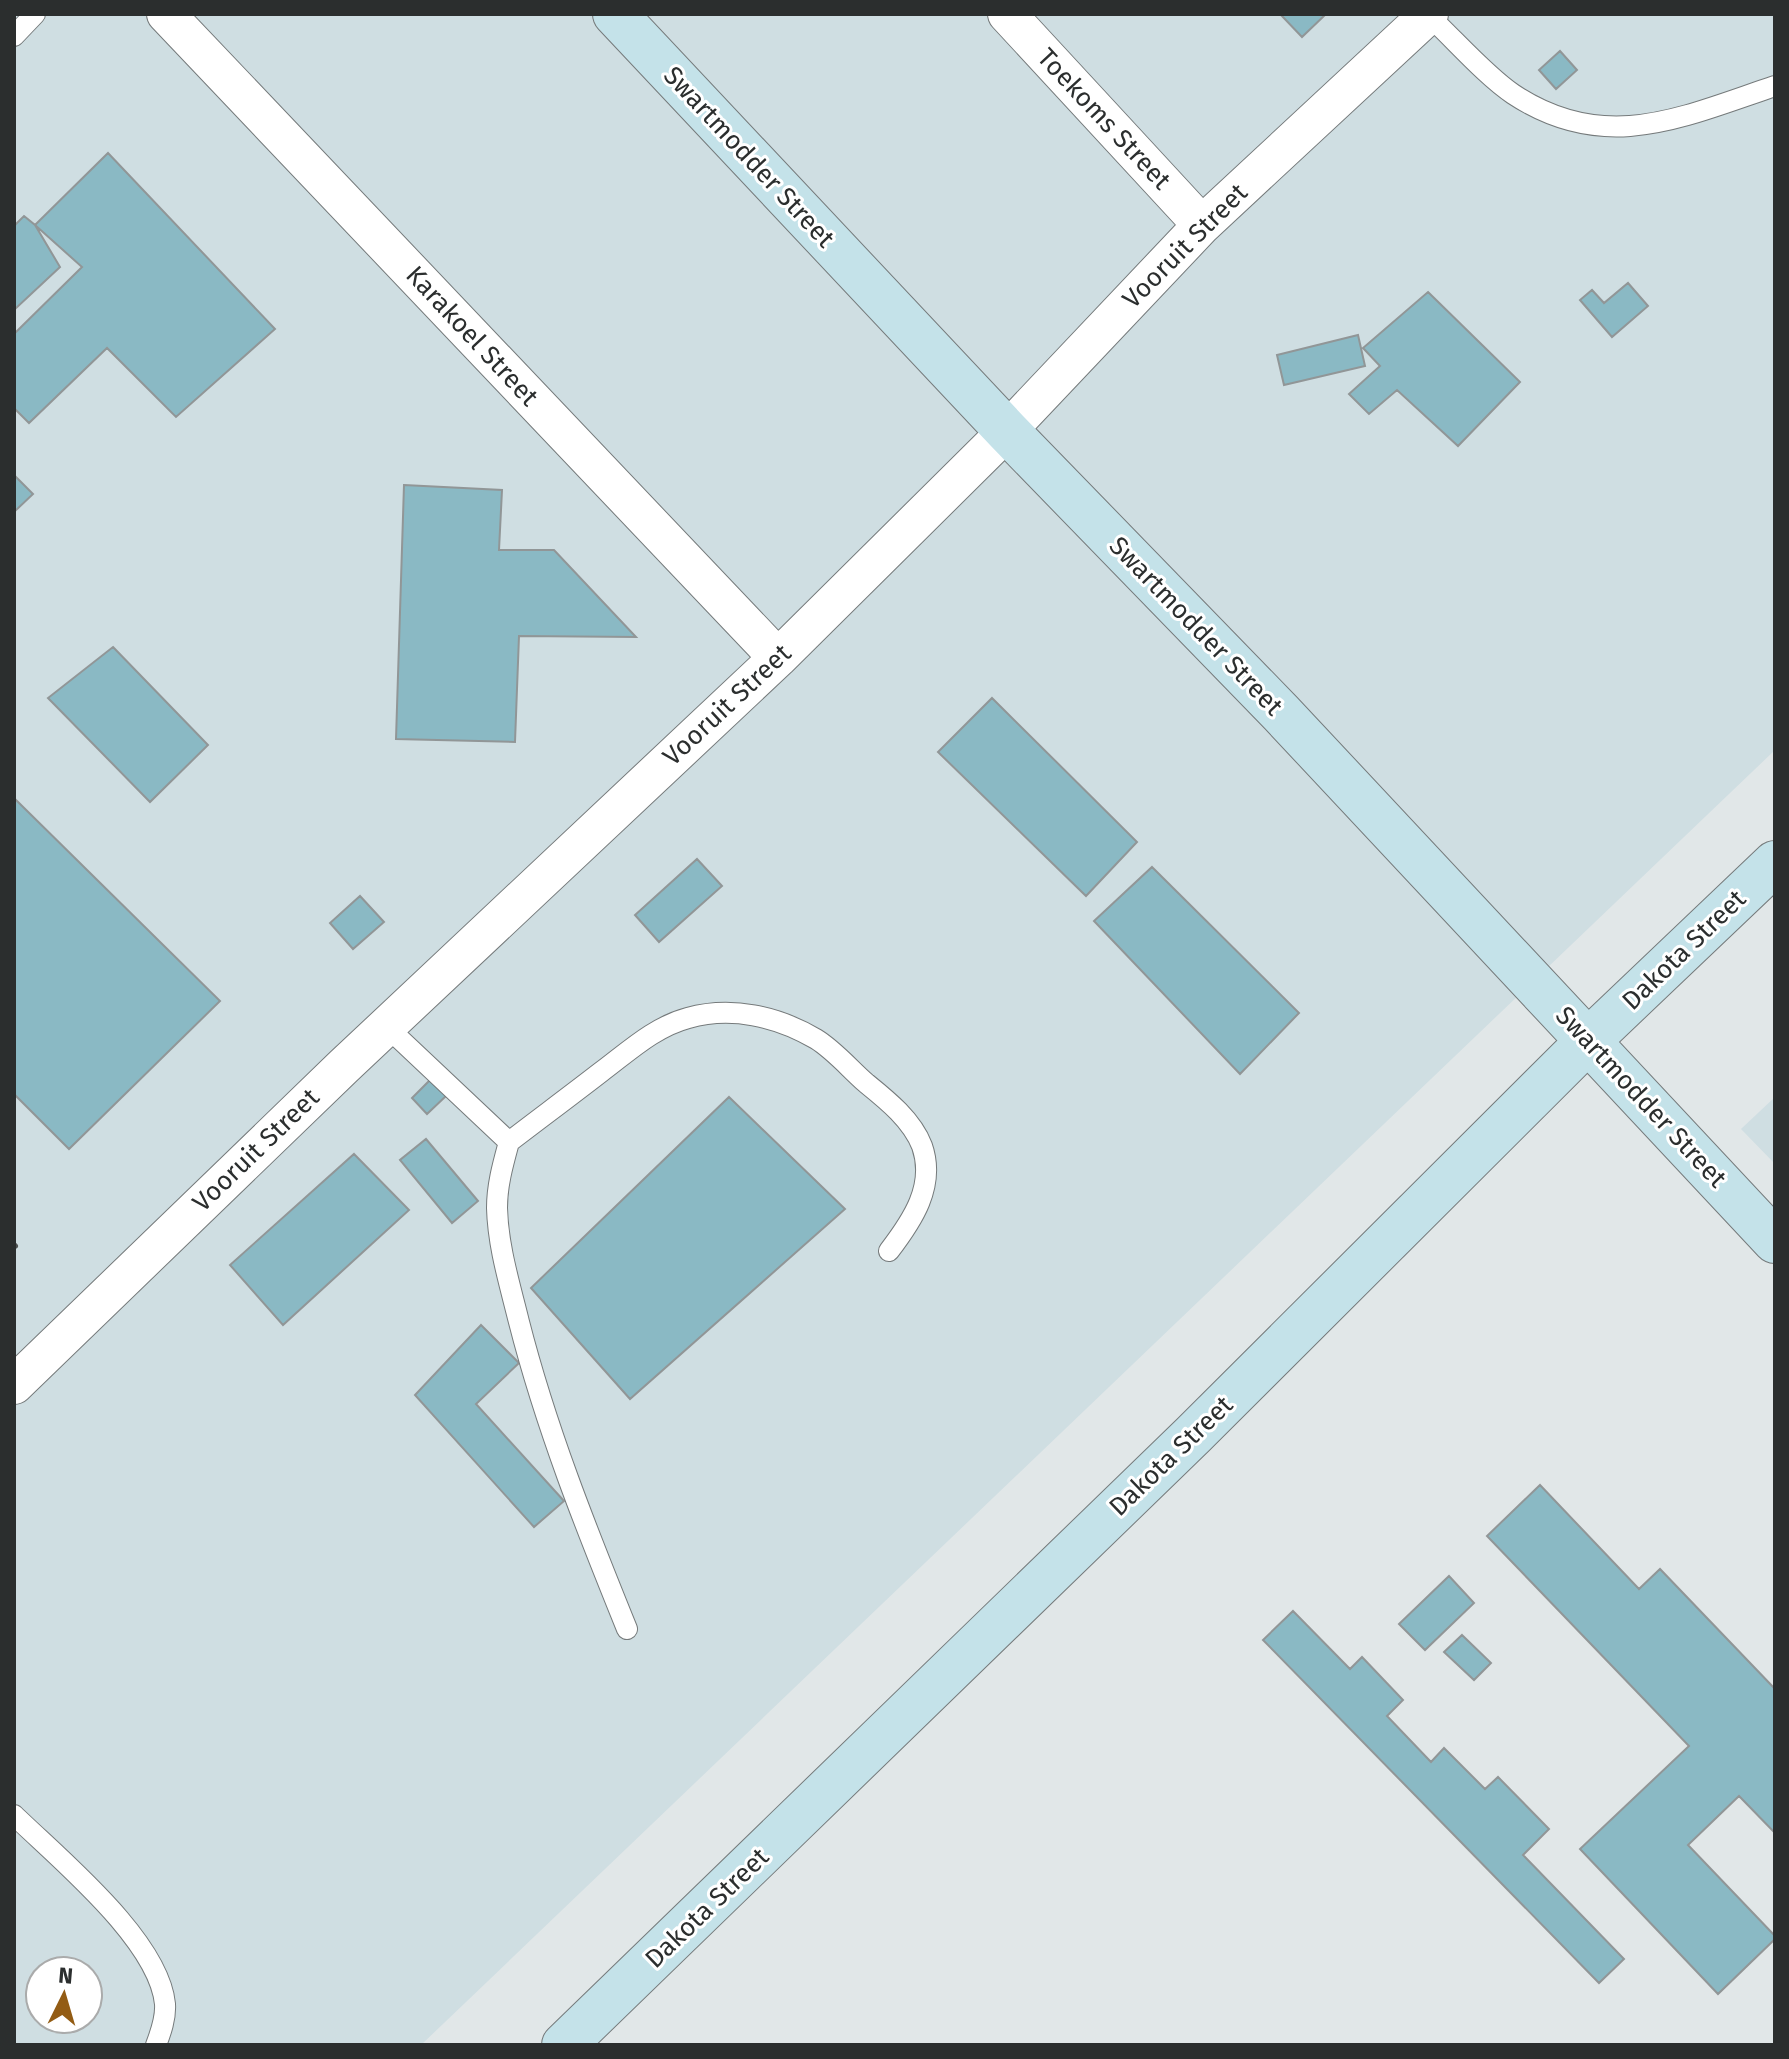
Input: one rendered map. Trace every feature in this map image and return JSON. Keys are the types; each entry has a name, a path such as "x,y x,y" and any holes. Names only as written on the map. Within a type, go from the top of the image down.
{"main road":[{"name":"Swartmodder Street","path":"615,14 1007,431 1281,713 1775,1241"},
{"name":"Dakota Street","path":"564,2045 1193,1435 1589,1040 1775,863"}],"street":[{"name":"Karakoel Street","path":"166,14 778,658"},
{"name":"Toekoms Street","path":"1007,14 1202,225"},
{"name":"Vooruit Street","path":"14,1385 386,1026 778,658 1007,431 1202,225 1429,14"}],"lane":[{"path":"14,36 35,14"},
{"path":"1429,14 1511,92 1544,113 1575,123 1613,128 1661,123 1775,86"},
{"path":"627,1629 576,1503 552,1432 501,1248 498,1179 509,1142 655,1031 687,1018 722,1013 747,1013 777,1021 817,1040 887,1100 909,1123 922,1147 925,1170 923,1196 912,1220 889,1251"},
{"path":"386,1026 509,1142"},
{"path":"14,1815 104,1903 149,1959 165,2004 163,2028 156,2045"}],"shaded area":[{"path":"14,14 1775,14 1775,750 421,2045 14,2045"},
{"path":"1775,1097 1775,1164 1741,1129"}],"building":[{"path":"1280,14 1326,14 1302,37"},
{"path":"1560,51 1577,70 1556,89 1539,70"},
{"path":"108,153 275,329 176,417 107,348 29,423 14,408 14,334 82,267 35,225"},
{"path":"24,216 35,225 60,267 14,310 14,226"},
{"path":"1628,283 1648,306 1612,337 1580,300 1592,290 1604,303"},
{"path":"1428,292 1520,382 1458,446 1397,390 1369,414 1349,394 1380,366 1363,348"},
{"path":"1358,335 1365,366 1284,385 1277,355"},
{"path":"14,475 33,494 14,512"},
{"path":"404,485 502,490 499,550 554,550 636,637 519,636 515,742 396,739"},
{"path":"113,647 208,745 150,802 48,698"},
{"path":"992,698 1137,842 1086,896 938,752"},
{"path":"14,798 220,1001 69,1149 14,1094"},
{"path":"697,859 722,886 659,942 635,915"},
{"path":"1152,867 1299,1013 1240,1074 1094,921"},
{"path":"360,896 384,922 353,949 330,923"},
{"path":"430,1080 446,1096 427,1114 412,1098"},
{"path":"729,1097 845,1209 630,1399 531,1288"},
{"path":"426,1139 478,1201 452,1223 400,1160"},
{"path":"354,1154 409,1210 283,1325 230,1265"},
{"path":"481,1325 519,1363 476,1404 564,1501 534,1527 415,1395"},
{"path":"1540,1485 1639,1589 1660,1569 1775,1689 1775,1833 1739,1796 1688,1845 1775,1936 1718,1994 1580,1849 1689,1746 1487,1536"},
{"path":"1449,1576 1474,1603 1425,1650 1399,1624"},
{"path":"1293,1611 1350,1669 1362,1657 1403,1700 1387,1716 1431,1762 1444,1748 1485,1789 1498,1777 1549,1829 1523,1855 1624,1959 1599,1983 1263,1640"},
{"path":"1462,1635 1491,1663 1474,1680 1444,1652"}]}
